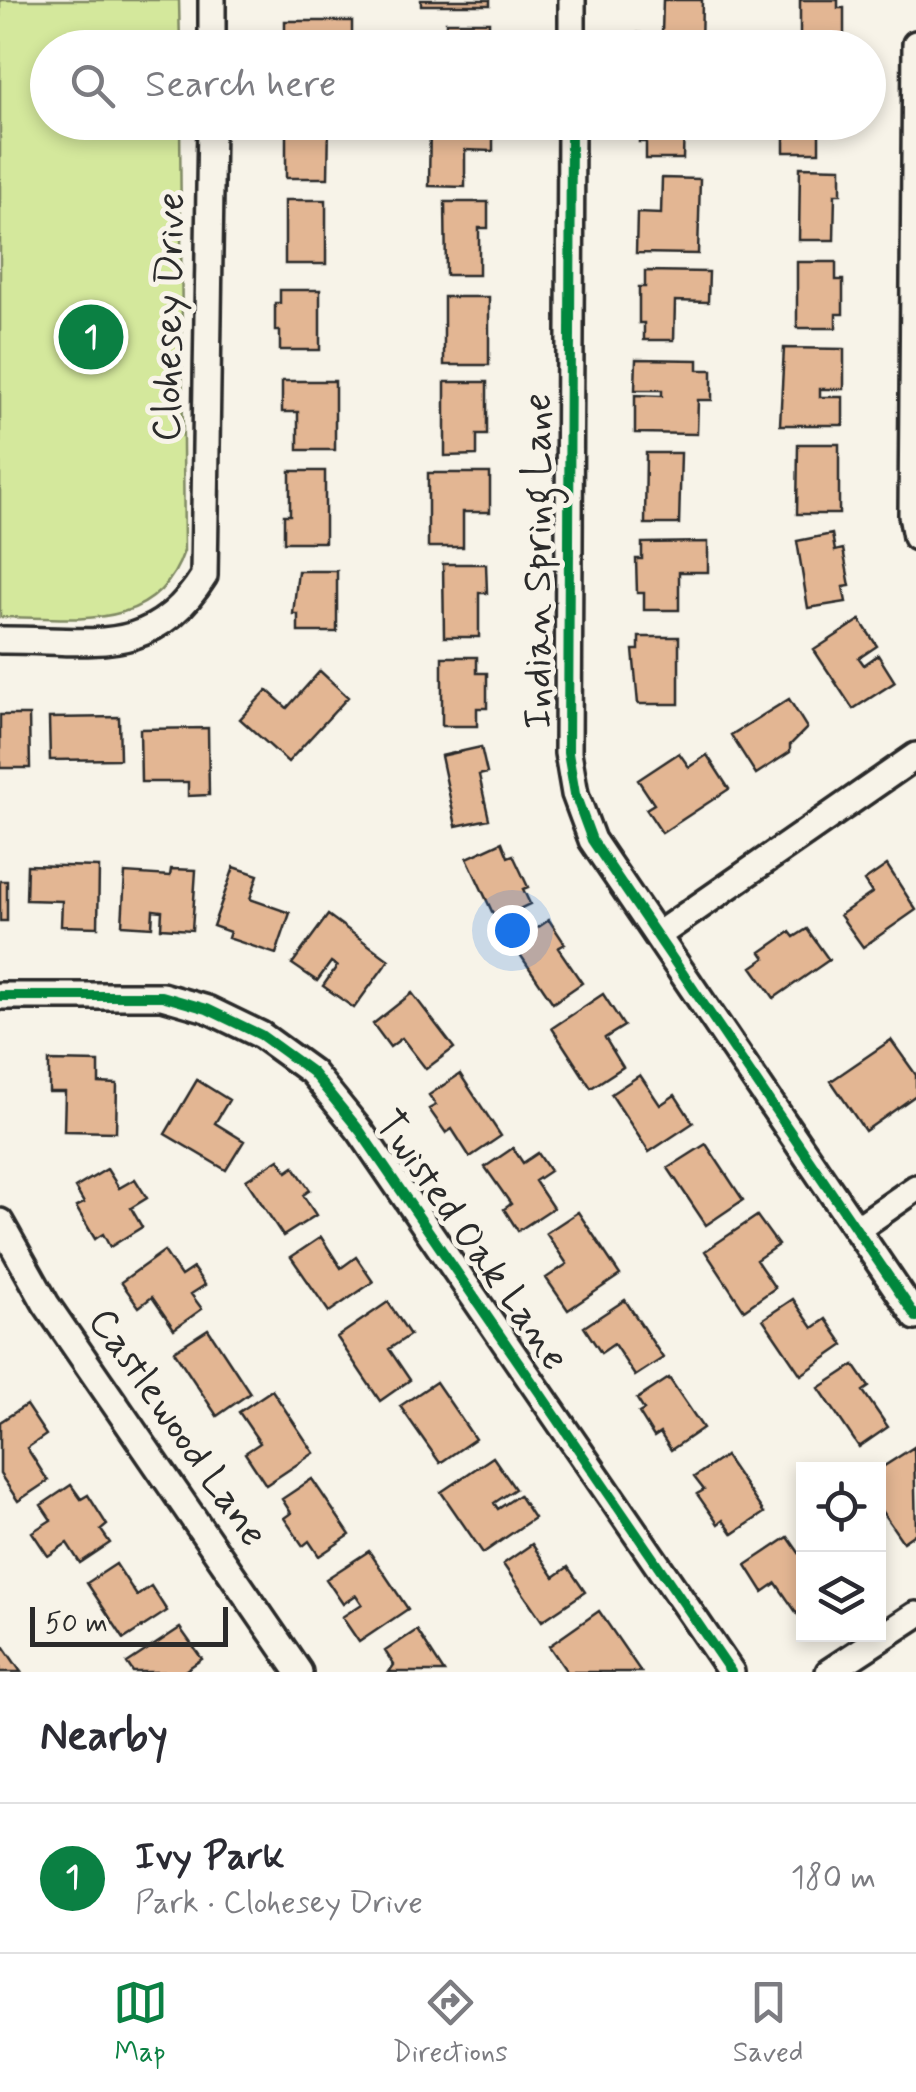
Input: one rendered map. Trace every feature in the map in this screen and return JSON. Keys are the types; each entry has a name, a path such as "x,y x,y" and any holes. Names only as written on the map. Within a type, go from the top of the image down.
{"street":[{"path":"212,0 212,30"},
{"path":"572,0 572,30"},
{"path":"916,44 912,515 916,537"},
{"name":"Clohesey Drive","path":"0,640 133,639 163,626 186,604 204,576 210,140"},
{"name":"Indian Spring Lane","path":"571,140 568,753 575,794 592,840 916,1317"},
{"path":"658,934 916,756"},
{"name":"Twisted Oak Lane","path":"0,996 162,996 206,1009 261,1035 312,1072 360,1132 730,1672"},
{"path":"857,1229 916,1188"},
{"name":"Castlewood Lane","path":"0,1222 46,1304 299,1672"},
{"path":"829,1672 916,1615"}],"green space":[{"path":"0,0 179,0 180,30 30,30 30,140 180,140 184,551 171,578 154,597 132,609 82,618 0,617"}],"building":[{"path":"421,0 490,0 490,5 421,5"},
{"path":"663,0 702,0 701,30 662,30"},
{"path":"800,0 838,0 838,8 844,8 844,30 800,30"},
{"path":"285,21 352,21 352,30 285,30"},
{"path":"446,22 489,22 489,30 446,30"},
{"path":"286,140 329,140 328,178 286,178"},
{"path":"430,140 493,140 493,151 465,150 465,187 429,186"},
{"path":"684,140 683,159 646,159 646,142 639,142"},
{"path":"784,140 819,140 819,152 784,152"},
{"path":"800,167 841,168 841,194 835,194 834,240 799,240"},
{"path":"662,178 700,179 698,254 636,253 637,213 661,214"},
{"path":"285,200 326,200 326,264 285,264"},
{"path":"445,202 488,202 488,228 479,228 479,275 446,275"},
{"path":"797,262 836,262 836,280 843,280 843,314 836,314 836,328 797,328"},
{"path":"645,271 709,272 708,302 675,301 674,340 644,340 644,323 639,323 639,287 645,287"},
{"path":"280,290 320,290 320,350 280,350 275,303 280,303"},
{"path":"444,297 489,297 489,365 444,365"},
{"path":"784,348 844,349 844,389 820,389 820,397 843,397 843,425 780,425"},
{"path":"636,359 698,360 698,370 712,370 712,400 698,400 697,434 635,433 635,395 662,396 662,390 635,390"},
{"path":"282,381 335,381 335,450 298,450 298,412 282,412"},
{"path":"445,382 487,382 487,435 477,435 477,455 445,456"},
{"path":"798,444 839,444 839,514 797,514"},
{"path":"646,453 681,453 679,524 645,524"},
{"path":"290,471 325,471 325,542 284,542 284,515 290,515"},
{"path":"428,473 490,473 490,512 463,512 463,547 428,547"},
{"path":"832,534 835,551 843,549 850,586 843,587 846,602 808,608 797,541"},
{"path":"708,542 708,572 679,572 679,610 644,610 644,593 637,593 636,559 642,559 642,543"},
{"path":"443,564 486,564 487,593 479,593 479,637 444,637"},
{"path":"298,571 337,571 337,632 298,632 298,614 293,614"},
{"path":"860,620 877,646 859,658 864,665 878,655 895,682 853,709 814,650"},
{"path":"639,637 679,637 679,704 638,704 633,650 639,650"},
{"path":"442,657 477,657 477,673 487,673 487,708 477,708 477,726 442,726"},
{"path":"320,671 348,697 288,762 240,719 267,690 287,708"},
{"path":"789,699 807,728 790,745 790,752 756,774 731,735"},
{"path":"0,715 29,715 30,768 0,768"},
{"path":"119,717 120,759 50,760 49,718"},
{"path":"208,728 209,795 188,796 188,782 141,782 140,729"},
{"path":"481,747 487,773 479,775 489,819 456,826 441,756"},
{"path":"679,753 689,767 707,755 729,789 662,833 646,809 654,804 638,780"},
{"path":"502,842 508,857 513,855 528,887 523,889 530,904 496,920 467,858"},
{"path":"27,865 99,867 98,927 61,926 62,901 26,900"},
{"path":"887,865 916,910 863,947 840,915 872,893 864,881"},
{"path":"234,867 258,875 250,899 290,913 276,954 228,938 230,932 213,926"},
{"path":"171,869 196,870 192,930 161,928 162,911 153,910 152,927 122,925 125,873 170,876"},
{"path":"0,881 7,881 7,921 0,921"},
{"path":"328,915 389,960 354,1008 323,986 337,966 331,962 317,981 292,964"},
{"path":"549,920 565,944 558,948 582,983 553,1003 513,944"},
{"path":"807,929 829,960 774,998 752,967 765,958 761,952 790,932 794,937"},
{"path":"412,993 454,1048 426,1069 402,1038 390,1047 373,1024"},
{"path":"603,994 624,1026 605,1038 623,1067 591,1088 552,1028"},
{"path":"891,1040 916,1075 916,1095 865,1131 831,1081"},
{"path":"49,1061 99,1062 99,1083 117,1084 116,1132 64,1131 65,1092 49,1092"},
{"path":"460,1074 501,1136 470,1157 452,1129 446,1133 429,1109 436,1105 429,1095"},
{"path":"640,1075 660,1105 675,1095 693,1123 649,1152 611,1094"},
{"path":"197,1080 229,1100 215,1123 244,1141 226,1170 165,1134"},
{"path":"706,1144 743,1200 706,1225 668,1168"},
{"path":"513,1148 523,1163 538,1153 550,1171 535,1181 553,1208 518,1231 504,1209 511,1204 485,1167"},
{"path":"279,1159 287,1172 294,1167 310,1190 303,1195 316,1215 283,1236 246,1180"},
{"path":"107,1169 119,1188 135,1179 147,1198 131,1208 142,1227 110,1247 103,1234 95,1239 76,1207 84,1203 75,1188"},
{"path":"578,1212 620,1275 568,1310 546,1278 567,1264 546,1233"},
{"path":"757,1216 778,1245 756,1260 775,1288 744,1310 705,1251"},
{"path":"321,1237 341,1268 356,1257 373,1282 329,1312 291,1257"},
{"path":"164,1251 181,1276 193,1268 205,1285 191,1294 202,1309 174,1329 152,1297 139,1307 121,1282"},
{"path":"793,1299 813,1328 826,1319 844,1345 801,1375 763,1319"},
{"path":"625,1300 663,1358 635,1376 614,1344 601,1353 584,1327"},
{"path":"388,1302 410,1335 389,1349 410,1380 380,1401 337,1337"},
{"path":"208,1329 250,1393 217,1416 174,1351"},
{"path":"854,1365 869,1387 863,1391 888,1427 859,1447 819,1388"},
{"path":"669,1378 703,1428 671,1450 660,1433 654,1437 639,1413 644,1410 637,1399"},
{"path":"436,1382 475,1439 440,1463 400,1406"},
{"path":"272,1390 314,1453 266,1485 245,1453 260,1443 239,1412"},
{"path":"26,1405 46,1435 27,1448 48,1481 18,1501 0,1474 0,1422"},
{"path":"914,1447 916,1533 903,1542 886,1518 886,1465"},
{"path":"725,1456 764,1513 733,1534 723,1520 718,1524 697,1494 704,1490 694,1477"},
{"path":"493,1457 515,1489 494,1503 498,1509 519,1495 534,1518 483,1553 441,1492"},
{"path":"312,1479 350,1535 319,1556 309,1541 303,1546 284,1518 291,1513 282,1499"},
{"path":"71,1485 81,1499 88,1495 107,1525 101,1530 110,1543 80,1563 67,1543 48,1556 32,1532 51,1520 41,1505"},
{"path":"788,1537 796,1548 796,1612 776,1583 763,1592 746,1565"},
{"path":"532,1544 554,1577 568,1567 585,1592 542,1621 503,1564"},
{"path":"369,1551 408,1609 359,1642 342,1617 362,1604 356,1595 343,1604 326,1579"},
{"path":"116,1564 137,1596 151,1586 167,1611 124,1639 87,1583"},
{"path":"599,1611 641,1672 567,1672 549,1646"},
{"path":"180,1628 202,1659 183,1672 133,1672 127,1663"},
{"path":"417,1630 444,1672 389,1672 394,1665 385,1651"},
{"path":"1,1643 21,1672 0,1672"}],"cycle path":[{"path":"571,140 568,753 575,794 592,840 916,1317"},
{"path":"0,996 162,996 207,1009 261,1035 312,1072 360,1131 731,1672"}],"place":[{"name":"Ivy Park","path":"91,337"}]}
